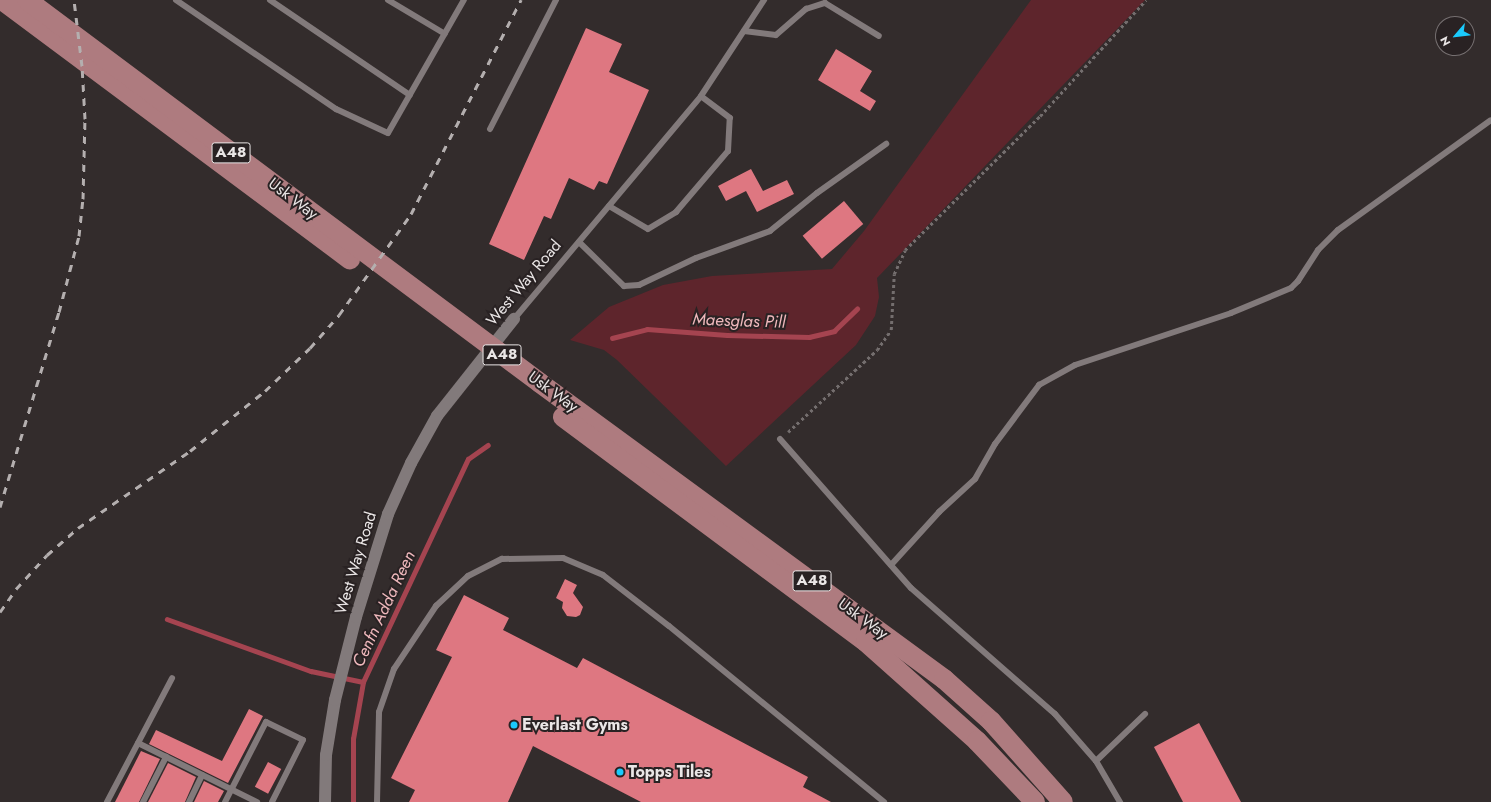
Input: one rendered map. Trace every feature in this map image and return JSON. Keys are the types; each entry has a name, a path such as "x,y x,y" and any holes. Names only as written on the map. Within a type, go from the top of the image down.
{"main road":[{"name":"Usk Way","path":"2,0 43,30 105,68"},
{"name":"Usk Way","path":"31,3 105,68 535,388 866,642 977,741 1035,802"},
{"name":"Usk Way","path":"535,388 944,679 991,721 1063,802"}],"street":[{"name":"West Way Road","path":"325,802 326,756 335,700 356,617 388,514 411,464 437,416 514,319"}],"lane":[{"path":"176,0 336,109 388,133 464,0"},
{"path":"270,0 410,95"},
{"path":"388,0 445,34"},
{"path":"490,129 556,0"},
{"name":"West Way Road","path":"514,319 701,96 764,0"},
{"path":"744,31 776,36 806,9 825,3 879,36"},
{"path":"609,206 648,228 676,212 728,151 730,118 701,96"},
{"path":"891,565 939,512 974,479 995,444 1039,385 1074,365 1230,313 1291,288 1298,281 1318,250 1338,230 1491,120"},
{"path":"579,242 624,286 639,285 696,258 770,231 817,194 886,144"},
{"path":"780,439 911,588 1055,714 1096,761 1120,802"},
{"path":"377,802 379,712 394,670 436,606 468,576 502,559 563,558 609,580 884,802"},
{"path":"107,802 172,678"},
{"path":"1096,761 1145,714"},
{"path":"225,802 266,722 303,740 272,802"},
{"path":"138,743 256,802"},
{"path":"143,802 166,757"},
{"path":"188,802 202,775"}],"path":[{"path":"780,439 877,350 891,330 894,274 905,250 1040,116 1146,0"}],"shaded area":[{"path":"1031,0 1145,0 877,278 879,297 875,316 856,345 726,466 617,360 604,350 570,340 609,307 663,285 712,276 832,269 864,231"}],"building":[{"path":"586,28 622,44 609,72 649,90 607,184 599,181 594,190 569,178 551,219 544,216 524,260 489,244"},
{"path":"836,49 872,71 860,91 876,101 870,111 818,80"},
{"path":"751,169 763,191 787,180 794,194 757,212 746,191 726,201 718,186"},
{"path":"844,201 863,224 822,259 803,236"},
{"path":"565,579 577,585 573,593 583,607 580,615 576,617 567,616 562,608 563,602 556,598"},
{"path":"464,595 509,618 503,630 577,668 583,658 808,777 803,787 831,802 641,802 533,746 508,802 409,802 415,790 391,778 452,657 436,650"},
{"path":"249,709 263,716 228,783 149,744 156,730 222,761"},
{"path":"1199,723 1241,802 1183,802 1154,747"},
{"path":"141,751 160,759 139,802 115,802"},
{"path":"268,762 281,769 268,794 255,787"},
{"path":"168,763 196,777 185,802 148,802"},
{"path":"204,781 224,791 218,802 194,802"}],"waterway":[{"name":"Maesglas Pill","path":"612,338 647,329 727,335 809,337 834,331 857,309"},
{"name":"Cenfn Adda Reen","path":"353,802 353,739 363,682 468,459 488,445"},
{"path":"167,619 311,671 363,682"}],"railway":[{"path":"0,507 59,312 79,236 83,199 85,119 82,66 74,0"},
{"path":"0,612 16,589 47,555 78,528 190,451 265,391 310,348 339,315 411,214 521,0"}],"place":[{"name":"Everlast Gyms","path":"514,725"},
{"name":"Topps Tiles","path":"620,772"}]}
